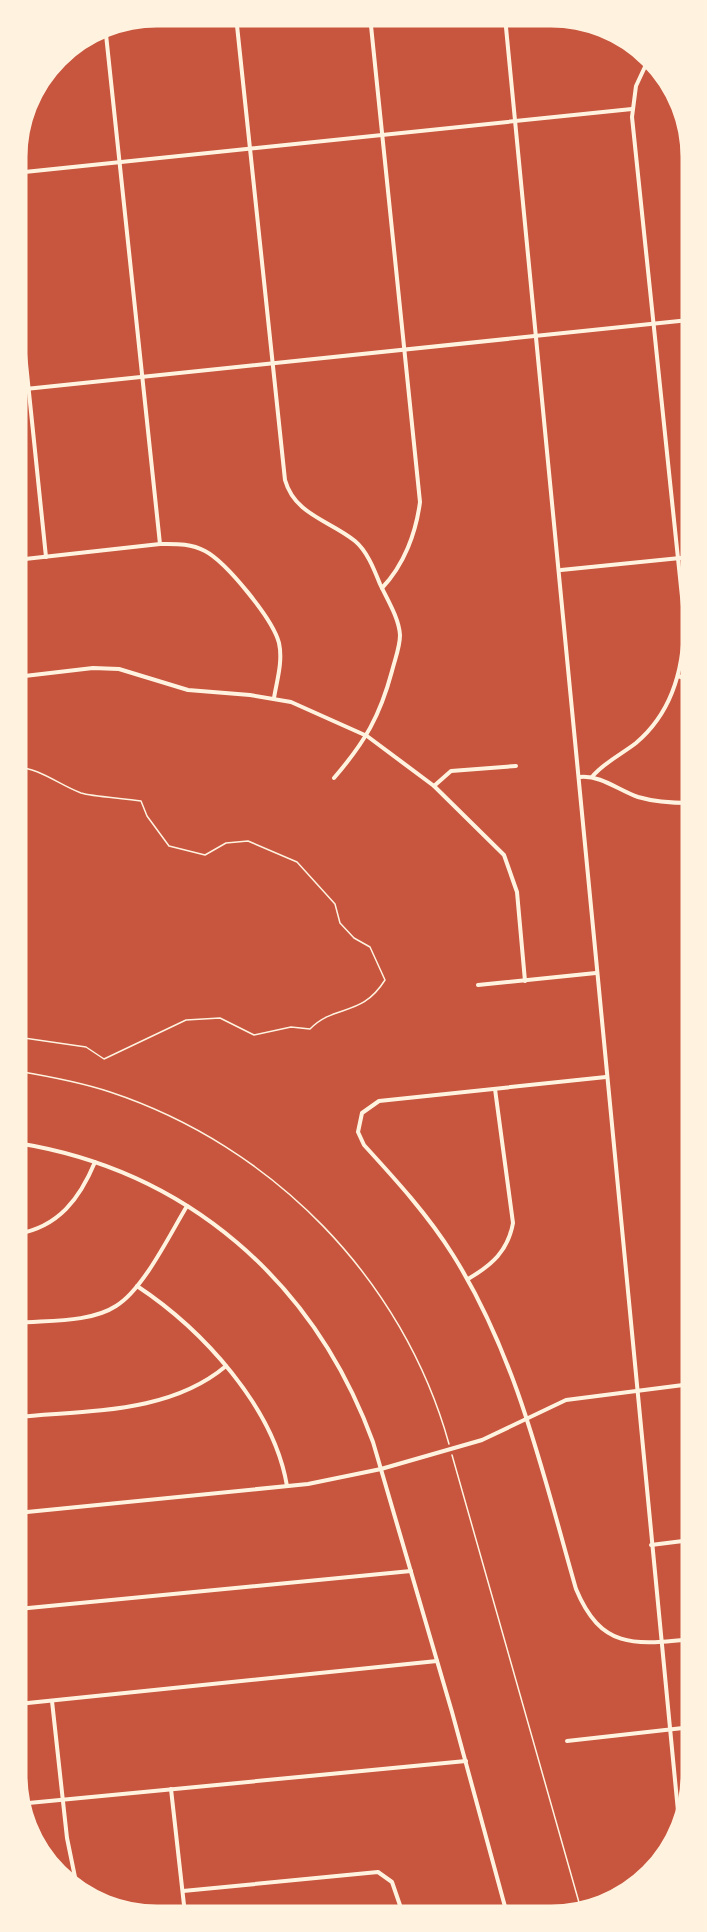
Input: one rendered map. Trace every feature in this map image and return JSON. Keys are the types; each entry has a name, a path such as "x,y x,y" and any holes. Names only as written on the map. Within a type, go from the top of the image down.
{"street":[{"path":"237,26 272,364 288,490 298,506 356,542 370,561 399,627 399,644 380,710 367,736 334,777"},
{"path":"371,26 420,502 410,543 382,588"},
{"path":"506,26 561,570 596,974 677,1808"},
{"path":"106,35 160,544"},
{"path":"645,66 636,86 632,109 682,611"},
{"path":"26,172 632,109"},
{"path":"26,389 682,321"},
{"path":"26,361 46,556"},
{"path":"26,559 160,544 192,545 208,553 219,561 268,621 280,652 274,698"},
{"path":"561,570 682,558"},
{"path":"592,777 648,731 666,707 678,676 682,651"},
{"path":"26,676 108,668 188,690 274,698 311,709 367,736 434,786 495,844 510,867 517,892 525,981"},
{"path":"434,786 451,771 516,766"},
{"path":"580,777 592,777 638,797 668,803 682,803"},
{"path":"478,986 596,974"},
{"path":"606,1077 380,1101 362,1113 358,1132 364,1145 435,1227 468,1279 505,1354 527,1419 576,1589 588,1614 604,1630 622,1640 644,1644 681,1640"},
{"path":"468,1279 495,1260 508,1242 513,1223 495,1089"},
{"path":"26,1144 44,1147 95,1162 148,1184 213,1222 258,1260 313,1324 357,1401 381,1469 466,1761 505,1906"},
{"path":"26,1232 40,1228 62,1214 79,1196 95,1162"},
{"path":"26,1322 101,1313 116,1307 138,1286 187,1206"},
{"path":"138,1286 190,1327 226,1366 253,1405 271,1440 287,1486"},
{"path":"26,1416 152,1403 189,1391 226,1366"},
{"path":"26,1513 346,1478 482,1440 566,1400 681,1385"},
{"path":"651,1545 681,1541"},
{"path":"26,1608 411,1570"},
{"path":"26,1703 437,1661"},
{"path":"52,1701 62,1799 75,1878"},
{"path":"567,1741 681,1728"},
{"path":"28,1803 466,1761"},
{"path":"171,1789 184,1906"},
{"path":"183,1891 378,1872 392,1882 400,1906"}],"path":[{"path":"26,769 54,778 68,788 85,794 141,801 147,816 169,846 205,855 226,843 248,842 297,862 335,904 340,923 354,938 370,948 385,980 375,996 350,1010 323,1016 310,1029 291,1027 254,1035 220,1018 186,1020 104,1059 86,1047 26,1038"},
{"path":"26,1073 107,1091 156,1110 240,1155 276,1183 313,1216 372,1282 422,1366 449,1444"},
{"path":"453,1457 579,1903"}]}
